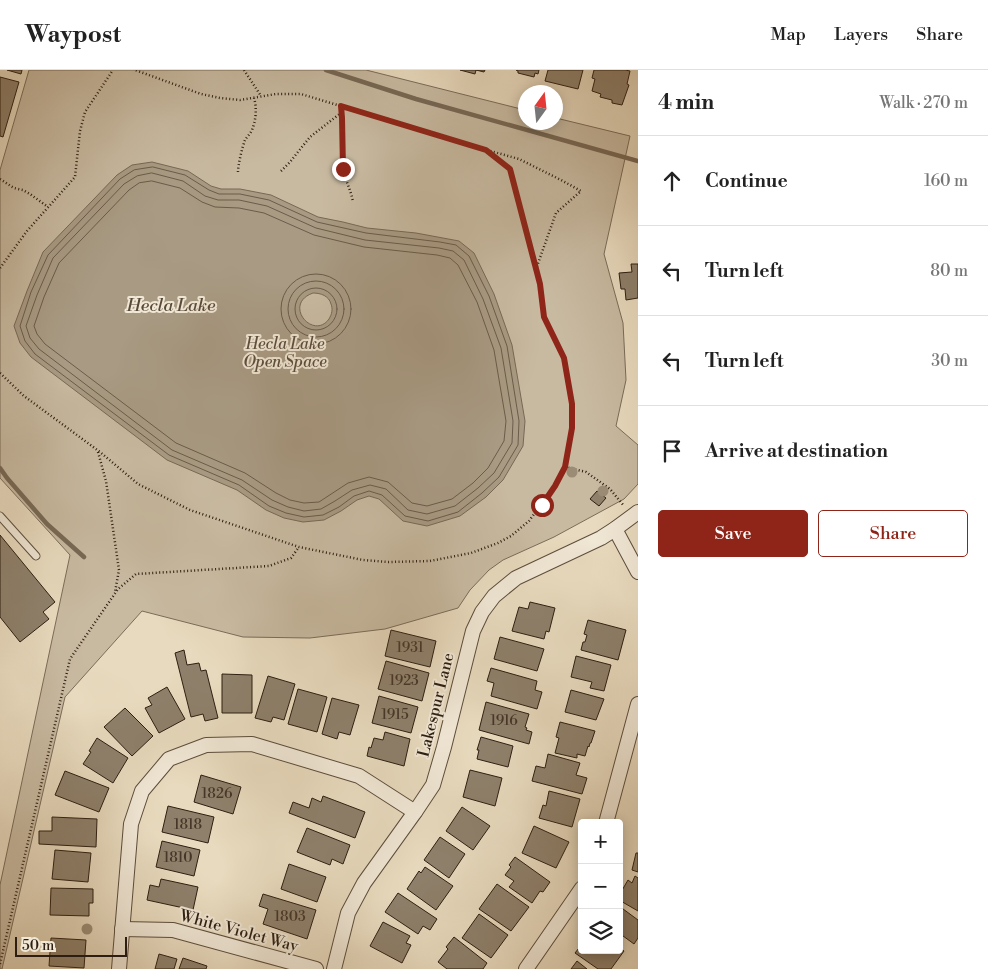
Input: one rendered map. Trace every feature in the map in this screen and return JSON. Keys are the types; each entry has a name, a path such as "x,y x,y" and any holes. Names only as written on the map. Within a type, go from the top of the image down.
{"street":[{"name":"Lakespur Lane","path":"334,969 348,913 364,883 433,785 473,631 482,612 494,596 516,578 601,538 615,529 632,510"},
{"path":"615,529 638,572"},
{"path":"607,819 638,704"},
{"path":"119,969 131,824 142,791 169,759 206,745 252,744 359,776 415,812"},
{"path":"526,969 578,894"},
{"name":"White Violet Way","path":"122,928 173,930 316,969"}],"lane":[{"path":"0,516 36,556"}],"path":[{"path":"0,268 27,231 75,177 80,130 85,112 112,70"},
{"path":"135,70 201,94 220,98 240,100 276,94 301,94 519,160 561,180 581,191 556,213 536,270"},
{"path":"244,70 261,96"},
{"path":"238,172 244,143 252,130 256,112 254,98"},
{"path":"341,106 343,169 353,202"},
{"path":"281,171 310,137 342,112"},
{"path":"0,373 24,396 97,450 138,484 190,510 299,547 363,560 388,562 430,561 470,553 504,540 529,521 555,486 565,467 572,428 572,404 564,358 544,317 540,284 510,169 486,150"},
{"path":"0,179 14,188 30,194 48,207"},
{"path":"97,450 106,481 119,570 114,594"},
{"path":"565,467 586,472 610,489 632,510"},
{"path":"0,964 70,659 114,594 136,574 269,566 291,558 299,547"}],"green space":[{"name":"Hecla Lake Open Space","path":"29,70 366,70 518,108 518,130 563,130 563,120 630,136 604,254 623,323 626,380 616,426 638,445 638,484 624,499 554,537 503,560 489,570 470,590 458,608 385,629 310,638 243,637 142,611 65,697 2,969 0,969 0,885 70,555 0,478 0,170"}],"water":[{"name":"Hecla Lake","path":"152,162 188,171 211,186 271,195 318,217 367,228 416,233 459,241 474,253 494,294 512,345 525,421 523,446 503,480 486,497 460,516 427,526 403,521 379,499 369,496 357,500 324,520 303,522 284,518 266,510 237,490 167,460 31,357 20,343 14,326 43,252 117,175 132,165","holes":["313,293 322,294 331,304 332,310 329,319 322,325 315,326 309,323 300,312 300,305 304,298"]}],"building":[{"path":"7,70 22,70 21,74"},
{"path":"460,70 476,70 475,74"},
{"path":"516,70 539,70 538,74 535,73 534,77 518,73"},
{"path":"548,70 583,70 578,89 545,81"},
{"path":"594,70 630,71 627,84 629,85 622,105 612,103 612,100 600,97 601,94 592,91 595,79 592,78"},
{"path":"0,77 19,82 3,137 0,136"},
{"path":"631,264 638,264 638,298 626,300 625,289 621,289 619,273 632,272"},
{"path":"597,491 606,498 599,506 590,499"},
{"path":"0,535 55,602 43,612 49,619 20,642 0,617"},
{"path":"530,602 555,608 549,632 546,631 544,639 512,631 519,607 528,609"},
{"path":"588,620 626,630 618,660 581,650 587,635 584,634"},
{"path":"391,630 436,641 430,667 385,656"},
{"path":"500,637 544,649 537,671 494,659"},
{"path":"184,650 187,665 199,663 201,671 206,670 218,718 205,721 203,714 191,717 175,653"},
{"path":"576,656 611,665 604,691 590,688 592,682 571,677"},
{"path":"386,661 429,673 422,701 378,689"},
{"path":"491,668 537,681 535,690 542,692 537,709 491,696 494,683 487,681"},
{"path":"222,674 252,675 252,713 222,713"},
{"path":"268,676 295,684 284,720 273,717 271,722 255,718"},
{"path":"167,687 185,719 159,733 145,708 152,705 148,698"},
{"path":"298,689 327,697 317,732 288,724"},
{"path":"571,690 604,699 596,720 565,712"},
{"path":"379,696 418,707 411,733 372,723"},
{"path":"332,698 359,705 350,735 339,732 337,739 322,734"},
{"path":"486,702 529,714 525,727 527,728 526,730 532,732 529,744 479,730"},
{"path":"125,708 153,736 132,756 104,727"},
{"path":"560,722 595,731 585,756 577,754 577,758 555,753 559,738 556,737"},
{"path":"385,732 410,739 404,766 367,756 374,738 383,740"},
{"path":"481,737 513,746 508,767 477,759 479,750 477,750"},
{"path":"97,738 128,758 113,783 83,764"},
{"path":"548,754 580,763 576,775 587,778 582,794 532,781 536,766 545,768"},
{"path":"470,770 502,778 495,806 463,797"},
{"path":"65,771 109,788 99,812 55,795"},
{"path":"201,775 241,787 233,814 194,802"},
{"path":"549,791 580,799 572,827 539,818 543,805 546,806"},
{"path":"323,796 365,812 355,838 289,813 293,802 309,808 312,798 321,802"},
{"path":"168,806 214,817 208,843 162,832"},
{"path":"462,807 490,826 473,850 446,831"},
{"path":"52,817 97,819 96,847 39,844 39,831 52,831"},
{"path":"534,826 569,842 556,868 522,853"},
{"path":"307,828 350,845 343,864 332,859 330,865 297,852"},
{"path":"440,837 465,854 449,878 424,860"},
{"path":"162,841 200,850 194,876 156,867"},
{"path":"55,850 91,853 88,882 52,879"},
{"path":"636,853 638,853 638,872 632,870"},
{"path":"515,857 550,882 543,892 540,891 532,903 509,887 514,881 505,875"},
{"path":"289,864 326,877 317,902 281,889"},
{"path":"425,867 453,886 436,910 407,889 419,871 421,873"},
{"path":"635,876 638,878 638,911 623,902 623,889 628,880 632,883"},
{"path":"161,879 198,887 193,910 147,900 150,885 159,887"},
{"path":"497,884 529,907 511,931 479,909"},
{"path":"51,888 93,889 93,903 89,903 89,916 50,915"},
{"path":"398,893 437,919 430,930 423,926 418,934 385,912"},
{"path":"263,894 316,910 307,939 263,924 268,909 259,906"},
{"path":"623,909 638,920 638,938 634,944 623,936"},
{"path":"479,914 508,935 491,958 462,938"},
{"path":"383,922 410,936 406,943 411,945 402,963 370,946"},
{"path":"454,937 487,963 483,969 447,969 438,962"},
{"path":"51,938 86,940 84,968 49,966"},
{"path":"578,949 578,954 622,954 611,969 598,969 575,953"},
{"path":"159,954 177,959 174,969 155,969"},
{"path":"183,958 207,966 206,969 179,969"},
{"path":"577,961 587,969 571,969"}],"waterway":[{"path":"326,70 416,99 638,161"},
{"path":"0,468 47,524 84,557"}],"route":[{"path":"343,169 341,106 486,150 510,169 540,284 544,317 564,358 572,404 572,428 565,467 542,505"}]}
